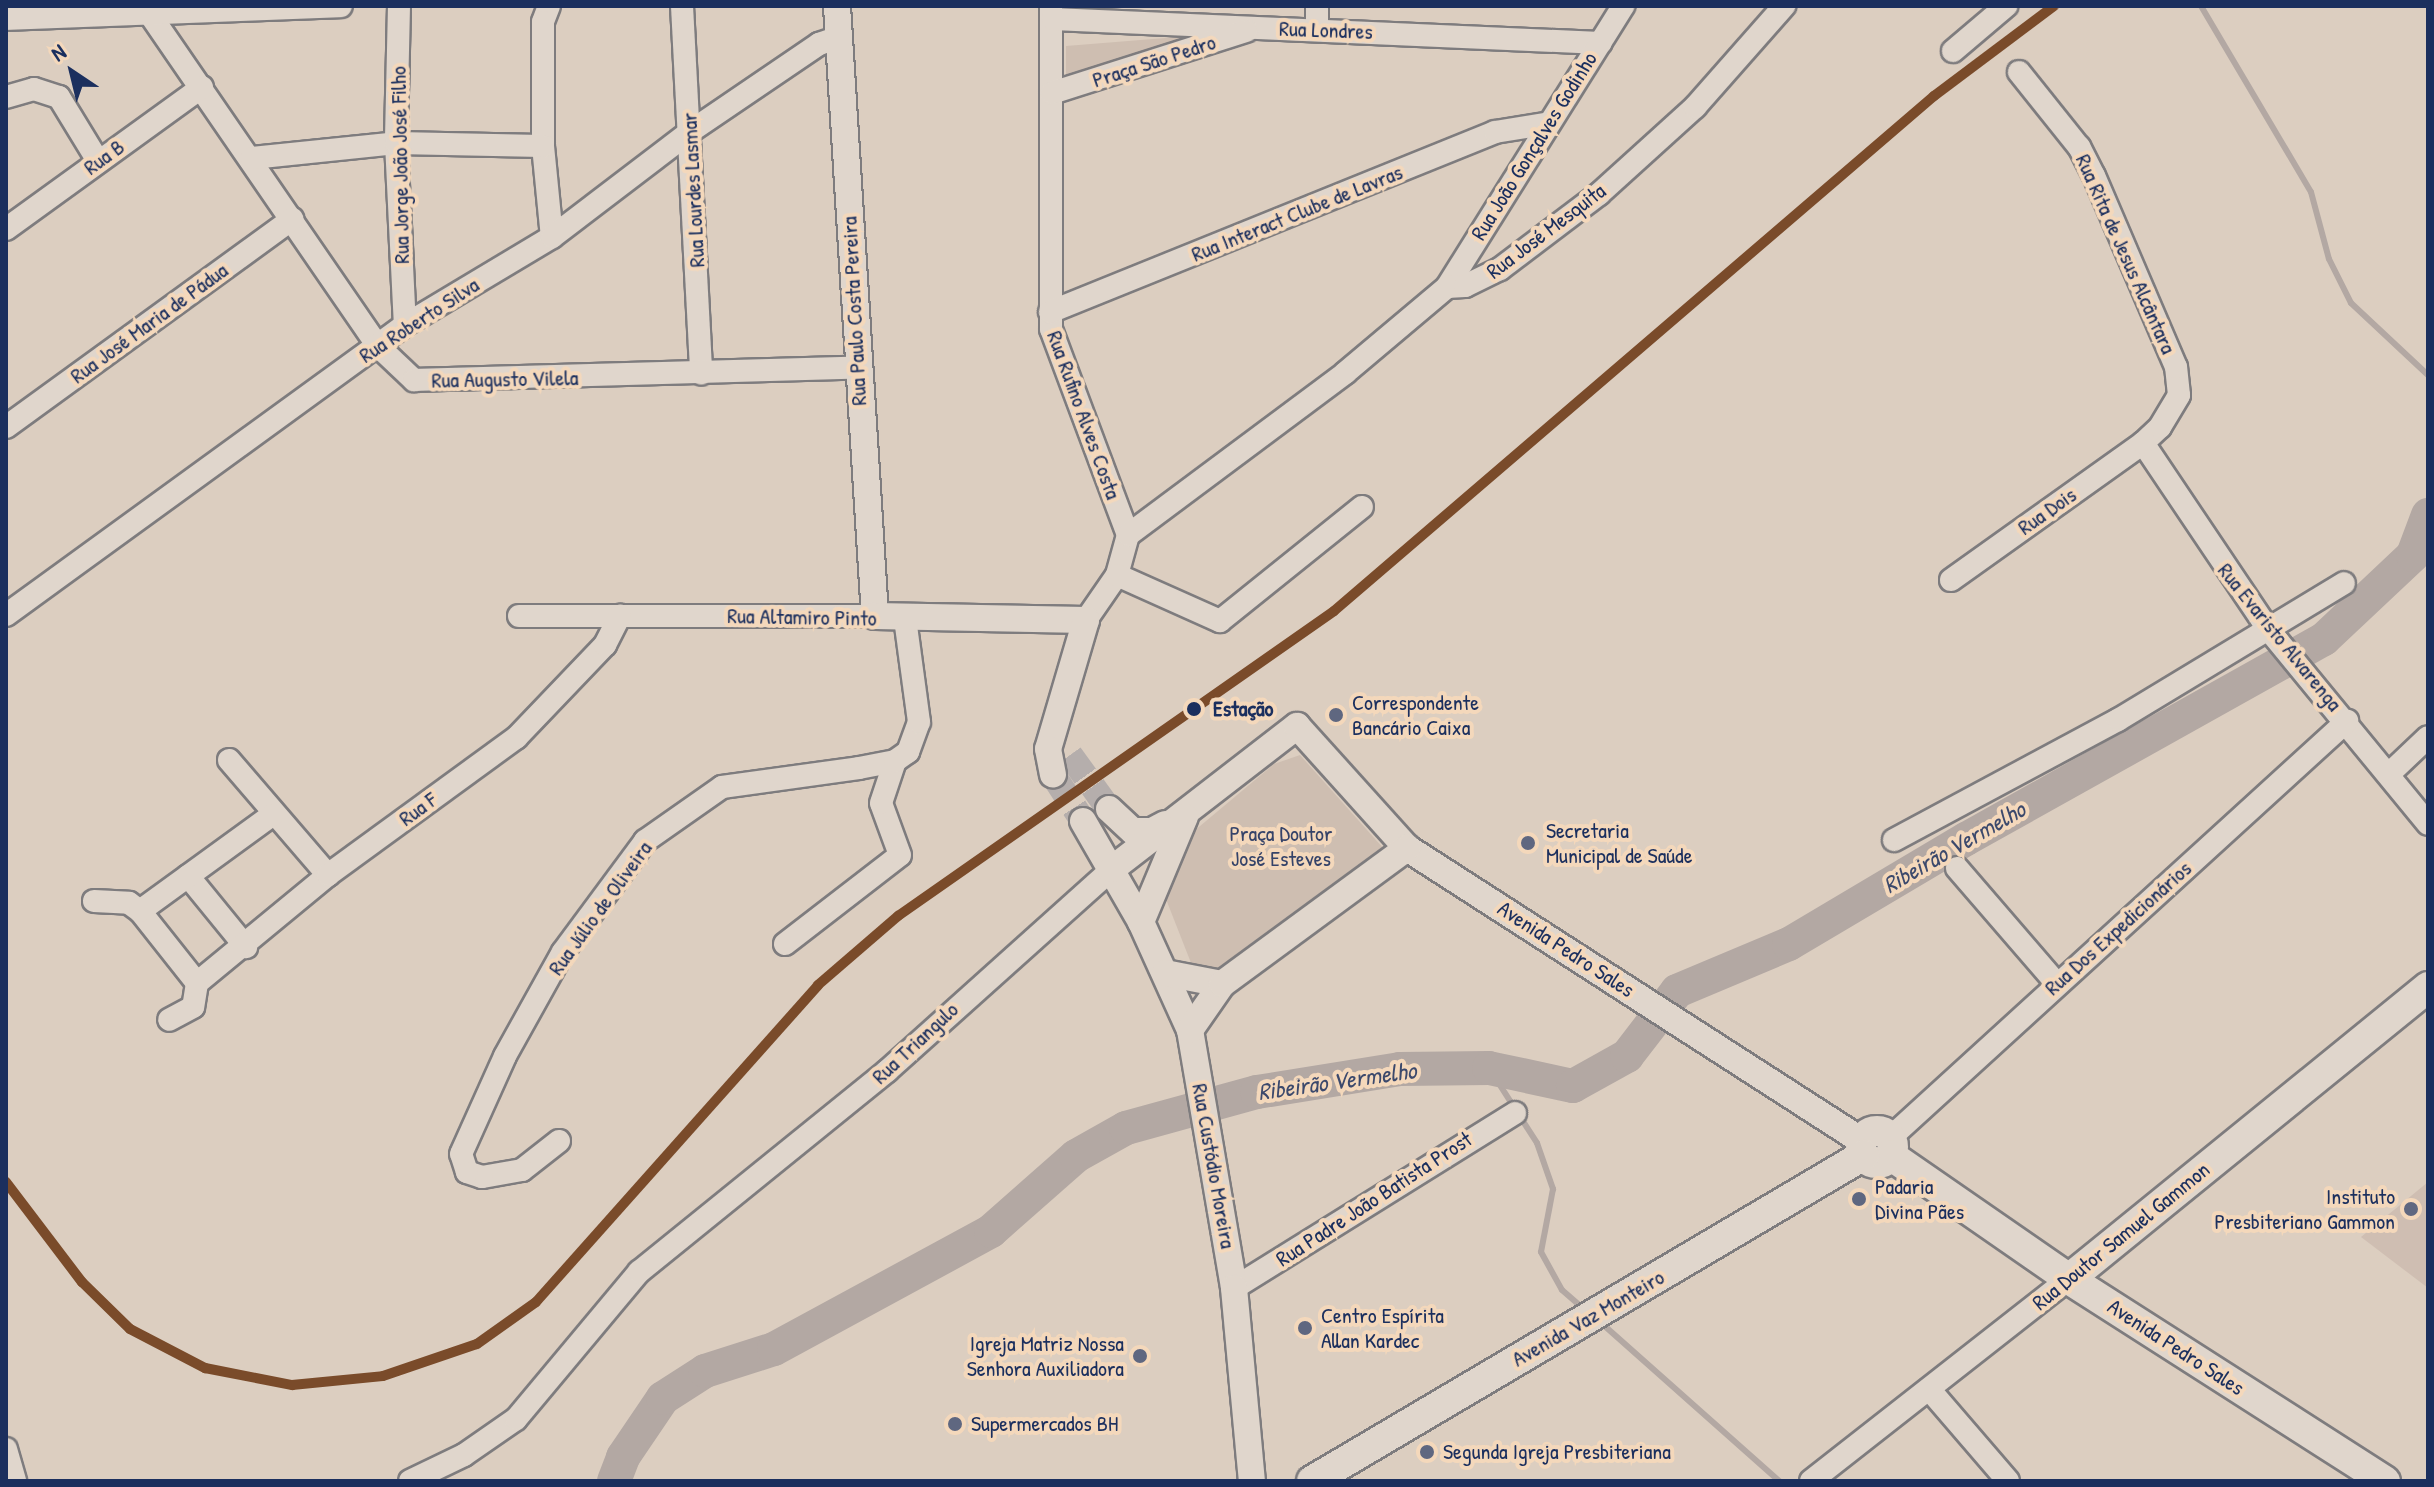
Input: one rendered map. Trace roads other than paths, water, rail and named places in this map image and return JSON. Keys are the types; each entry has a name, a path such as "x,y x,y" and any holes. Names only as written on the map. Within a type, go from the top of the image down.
{"main road":[{"name":"Rua Doutor Samuel Gammon","path":"2069,1279 2428,987"},
{"name":"Avenida Pedro Sales","path":"1876,1147 2069,1279 2385,1481"},
{"name":"Avenida Vaz Monteiro","path":"1312,1481 1876,1147"}],"street":[{"path":"6,19 341,6"},
{"name":"Rua Jorge João José Filho","path":"399,6 396,143 405,325"},
{"path":"549,6 543,22 543,146 552,237"},
{"name":"Rua Lourdes Lasmar","path":"682,6 691,131 701,374"},
{"name":"Rua Paulo Costa Pereira","path":"837,6 857,368 875,616"},
{"name":"Rua João Gonçalves Godinho","path":"1447,287 1545,124 1623,6"},
{"name":"Rua José Mesquita","path":"1128,535 1345,373 1447,287 1465,286 1500,269 1599,194 1695,107 1784,6"},
{"path":"1953,51 2006,6"},
{"name":"Rua Augusto Vilela","path":"149,13 252,158 378,346 414,380 434,382 857,368"},
{"name":"Rua Londres","path":"1052,13 1138,14 1255,28 1317,17 1600,43"},
{"name":"Rua Rufino Alves Costa","path":"1052,13 1050,312 1055,348 1128,535"},
{"name":"Praça São Pedro","path":"1052,93 1255,28"},
{"name":"Rua Roberto Silva","path":"6,615 405,325 552,237 691,131 819,44 839,37"},
{"name":"Rua Rita de Jesus Alcântara","path":"2019,72 2089,166 2176,367 2179,395 2160,427 2143,443"},
{"name":"Rua B","path":"6,229 202,87"},
{"path":"6,97 34,89 47,89 59,97 98,161"},
{"name":"Rua Interact Clube de Lavras","path":"1050,312 1495,132 1545,124"},
{"path":"252,158 396,143 543,146"},
{"name":"Rua José Maria de Pádua","path":"6,427 292,219"},
{"name":"Rua Dois","path":"1951,580 2143,443"},
{"name":"Rua Evaristo Alvarenga","path":"2143,443 2272,634 2390,773 2428,824"},
{"path":"1117,575 1220,621 1362,507"},
{"path":"1062,765 1048,749 1086,620 1117,575 1128,535"},
{"path":"1894,840 2272,634 2344,583"},
{"name":"Rua Altamiro Pinto","path":"519,616 875,616 905,619 1086,620"},
{"name":"Rua F","path":"197,983 246,947 328,875 516,738 605,645 620,616"},
{"path":"785,944 900,855 881,803 895,761 908,752 919,732 905,619"},
{"name":"Rua Dos Expedicionários","path":"1876,1147 2347,721"},
{"name":"Avenida Pedro Sales","path":"1186,814 1297,726 1407,848 1876,1147"},
{"path":"2390,773 2428,737"},
{"path":"229,760 272,815 328,875"},
{"name":"Rua Júlio de Oliveira","path":"559,1141 522,1170 482,1177 467,1172 461,1154 505,1056 563,952 645,841 722,787 895,761"},
{"path":"1109,809 1119,822 1143,832 1186,814"},
{"path":"1112,869 1186,814"},
{"path":"1141,922 1186,814"},
{"path":"140,911 272,815"},
{"name":"Rua Custódio Moreira","path":"1083,821 1141,922 1190,1030 1234,1288 1252,1481"},
{"path":"1190,1030 1222,984 1407,848"},
{"path":"1957,868 2057,984"},
{"name":"Rua Triangulo","path":"410,1481 464,1455 516,1419 639,1272 712,1209 887,1071 1112,869"},
{"path":"188,876 246,947"},
{"path":"94,901 129,903 140,911 197,983 193,1007 169,1020"},
{"path":"1165,973 1222,984"},
{"name":"Rua Padre João Batista Prost","path":"1234,1288 1515,1113"},
{"name":"Rua Doutor Samuel Gammon","path":"1811,1481 2069,1279"},
{"path":"1929,1389 2008,1481"},
{"path":"6,1449 15,1481"}],"waterway":[{"path":"2201,6 2311,192 2329,259 2351,303 2428,375"},
{"name":"Ribeirão Vermelho","path":"614,1481 623,1457 663,1398 705,1371 774,1349 991,1231 1076,1156 1126,1128 1257,1092 1400,1069 1489,1068 1573,1086 1627,1056 1677,991 1789,944 1966,839 2324,639 2413,555 2428,515"},
{"path":"1489,1068 1537,1143 1553,1189 1541,1252 1562,1290 1584,1309"},
{"path":"1599,1321 1779,1481"}],"tunnel":[{"path":"1070,755 1109,809"},
{"path":"1053,775 1083,821"}],"place":[{"name":"Estação","path":"1194,709"},
{"name":"Correspondente Bancário Caixa","path":"1336,715"},
{"name":"Secretaria Municipal de Saúde","path":"1528,843"},
{"name":"Padaria Divina Pães","path":"1859,1199"},
{"name":"Instituto Presbiteriano Gammon","path":"2411,1209"},
{"name":"Centro Espírita Allan Kardec","path":"1305,1328"},
{"name":"Igreja Matriz Nossa Senhora Auxiliadora","path":"1140,1356"},
{"name":"Supermercados BH","path":"955,1424"},
{"name":"Segunda Igreja Presbiteriana","path":"1427,1452"}],"park label":[{"name":"Praça Doutor José Esteves","path":"1281,846"}]}
